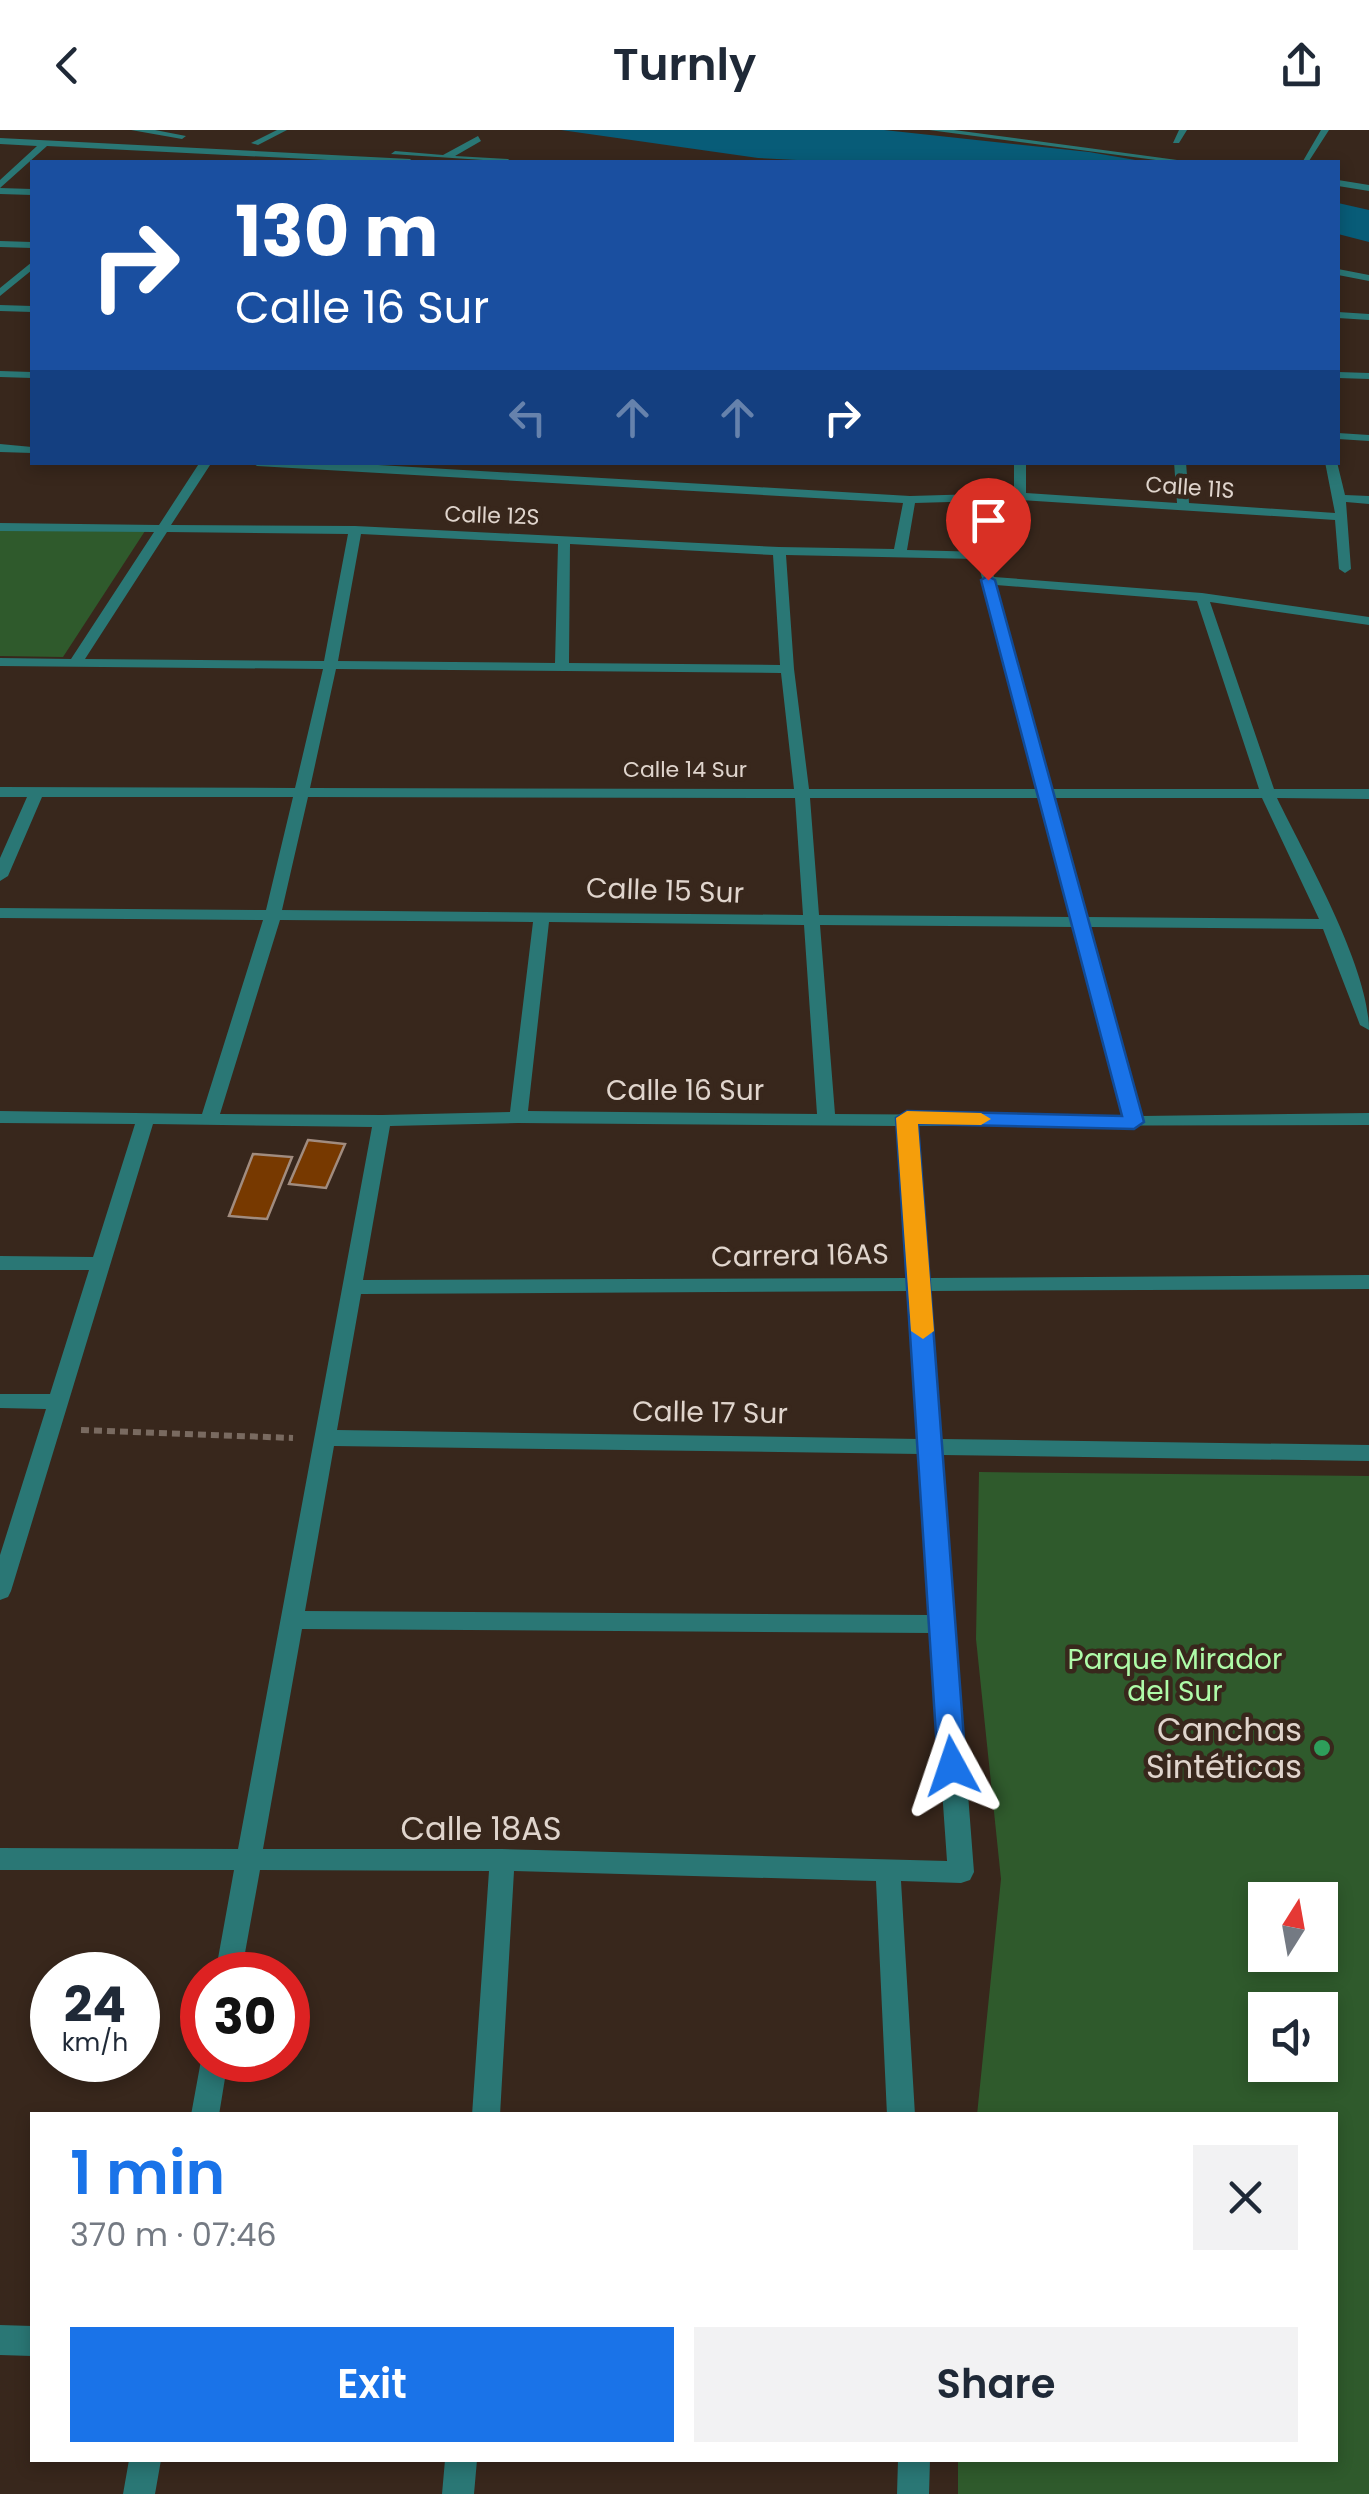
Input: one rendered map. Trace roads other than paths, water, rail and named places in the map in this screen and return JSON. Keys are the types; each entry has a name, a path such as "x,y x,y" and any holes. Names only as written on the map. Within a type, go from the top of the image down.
{"street":[{"path":"135,130 196,138"},
{"path":"934,130 1172,160"},
{"path":"1176,142 1183,130"},
{"path":"1306,159 1325,130"},
{"path":"138,160 176,133"},
{"path":"216,139 416,160"},
{"path":"446,157 478,139"},
{"path":"0,141 483,160"},
{"path":"0,188 45,143"},
{"path":"1340,183 1369,188"},
{"path":"0,188 30,192"},
{"path":"0,244 30,245"},
{"path":"0,293 30,267"},
{"path":"1340,272 1369,278"},
{"path":"0,308 30,308"},
{"path":"1340,314 1369,316"},
{"path":"0,374 30,375"},
{"path":"1340,375 1369,376"},
{"path":"1340,436 1369,438"},
{"path":"0,448 30,450"},
{"path":"76,662 204,465"},
{"name":"Calle 11S","path":"306,465 910,500 1020,496 1342,517"},
{"path":"554,480 561,465"},
{"path":"1020,465 1020,496"},
{"path":"1180,465 1183,507"},
{"path":"1332,465 1340,498 1345,569"},
{"path":"1340,498 1369,500"},
{"path":"900,551 910,500"},
{"name":"Calle 12S","path":"0,527 356,530 779,550 982,555 988,580"},
{"path":"210,1117 273,915 330,667 356,530"},
{"path":"562,668 564,538"},
{"path":"779,550 826,1118"},
{"path":"1134,1122 988,580 1202,597 1369,620"},
{"path":"1202,597 1268,795 1329,924 1369,1025"},
{"path":"0,662 787,670"},
{"name":"Calle 14 Sur","path":"0,792 1369,794"},
{"path":"0,876 36,793"},
{"name":"Calle 15 Sur","path":"0,913 1329,924"},
{"path":"518,1118 542,915"},
{"name":"Calle 16 Sur","path":"0,1117 382,1121 1369,1119"},
{"path":"0,1591 5,1559 50,1429 146,1117"},
{"path":"291,1620 939,1624 907,1118"},
{"path":"232,1952 382,1121"},
{"path":"0,1263 100,1264"},
{"name":"Carrera 16AS","path":"352,1287 1369,1282"},
{"path":"0,1401 58,1402"},
{"name":"Calle 17 Sur","path":"325,1438 1369,1454"},
{"name":"Calle 18AS","path":"0,1859 502,1860 961,1872 939,1624"},
{"path":"486,2112 502,1860"},
{"path":"888,1871 901,2112"},
{"path":"205,2112 210,2082"},
{"path":"0,2340 30,2341"},
{"path":"139,2494 145,2462"},
{"path":"458,2494 461,2462"},
{"path":"913,2494 914,2462"}],"lane":[{"path":"256,143 284,130"}],"water":[{"path":"561,130 884,130 1135,160 797,160"},
{"path":"1340,203 1369,210 1369,242 1340,235"}],"place":[{"name":"Canchas Sintéticas","path":"1322,1748"}],"park label":[{"name":"Parque Mirador del Sur","path":"1175,1675"}]}
